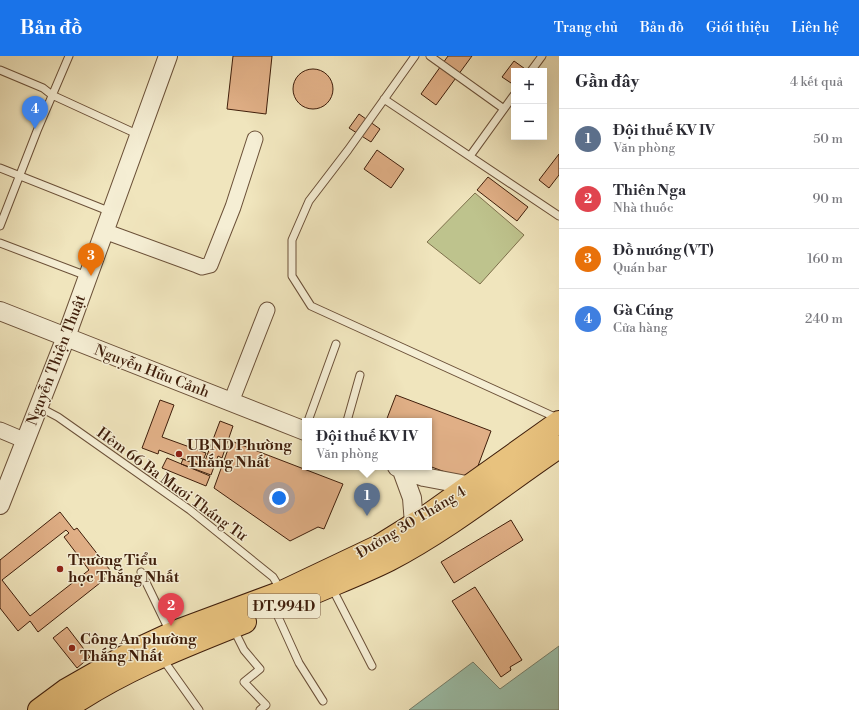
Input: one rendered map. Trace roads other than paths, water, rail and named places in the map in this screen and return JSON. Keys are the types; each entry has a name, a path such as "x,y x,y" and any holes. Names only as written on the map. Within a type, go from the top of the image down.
{"main road":[{"name":"Đường 30 Tháng 4","path":"64,710 115,670 171,634 331,586 389,560 471,486 559,422"},
{"name":"Đường 30 Tháng 4","path":"39,710 66,690 115,670 160,656 232,627 379,546 420,531 499,490 559,447"}],"street":[{"name":"Nguyễn Thiện Thuật","path":"0,505 66,337 168,56"},
{"path":"104,231 202,267 210,265 233,207 256,139"},
{"path":"231,402 267,310"},
{"name":"Nguyễn Hữu Cảnh","path":"0,311 231,402 302,427"},
{"path":"0,430 26,441"},
{"path":"400,470 412,498 420,531"},
{"path":"405,470 424,477 499,490"}],"lane":[{"path":"0,226 69,56"},
{"path":"415,56 309,201 292,240 292,276 311,306 559,419"},
{"path":"430,56 504,108"},
{"path":"533,68 542,56"},
{"path":"0,70 43,88 52,95 139,135"},
{"path":"384,99 559,216"},
{"path":"470,156 511,99"},
{"path":"0,168 111,212"},
{"path":"0,243 87,276"},
{"path":"309,418 336,344"},
{"path":"348,418 360,375"},
{"name":"Hẻm 66 Ba Mươi Tháng Tư","path":"39,407 64,422 190,510 272,577 299,663 323,701"},
{"path":"140,572 171,634"},
{"path":"331,586 372,666"},
{"path":"232,627 244,650 260,668 244,682 266,705 260,710"},
{"path":"160,656 199,710"}],"place":[{"name":"Gà Cúng","path":"35,129"},
{"name":"Đồ nướng (VT)","path":"91,276"},
{"name":"UBND Phường Thắng Nhất","path":"179,454"},
{"name":"Đội thuế KV IV","path":"367,516"},
{"name":"Trường Tiểu học Thắng Nhất","path":"60,569"},
{"name":"Thiên Nga","path":"171,626"},
{"name":"Công An phường Thắng Nhất","path":"72,648"}]}
